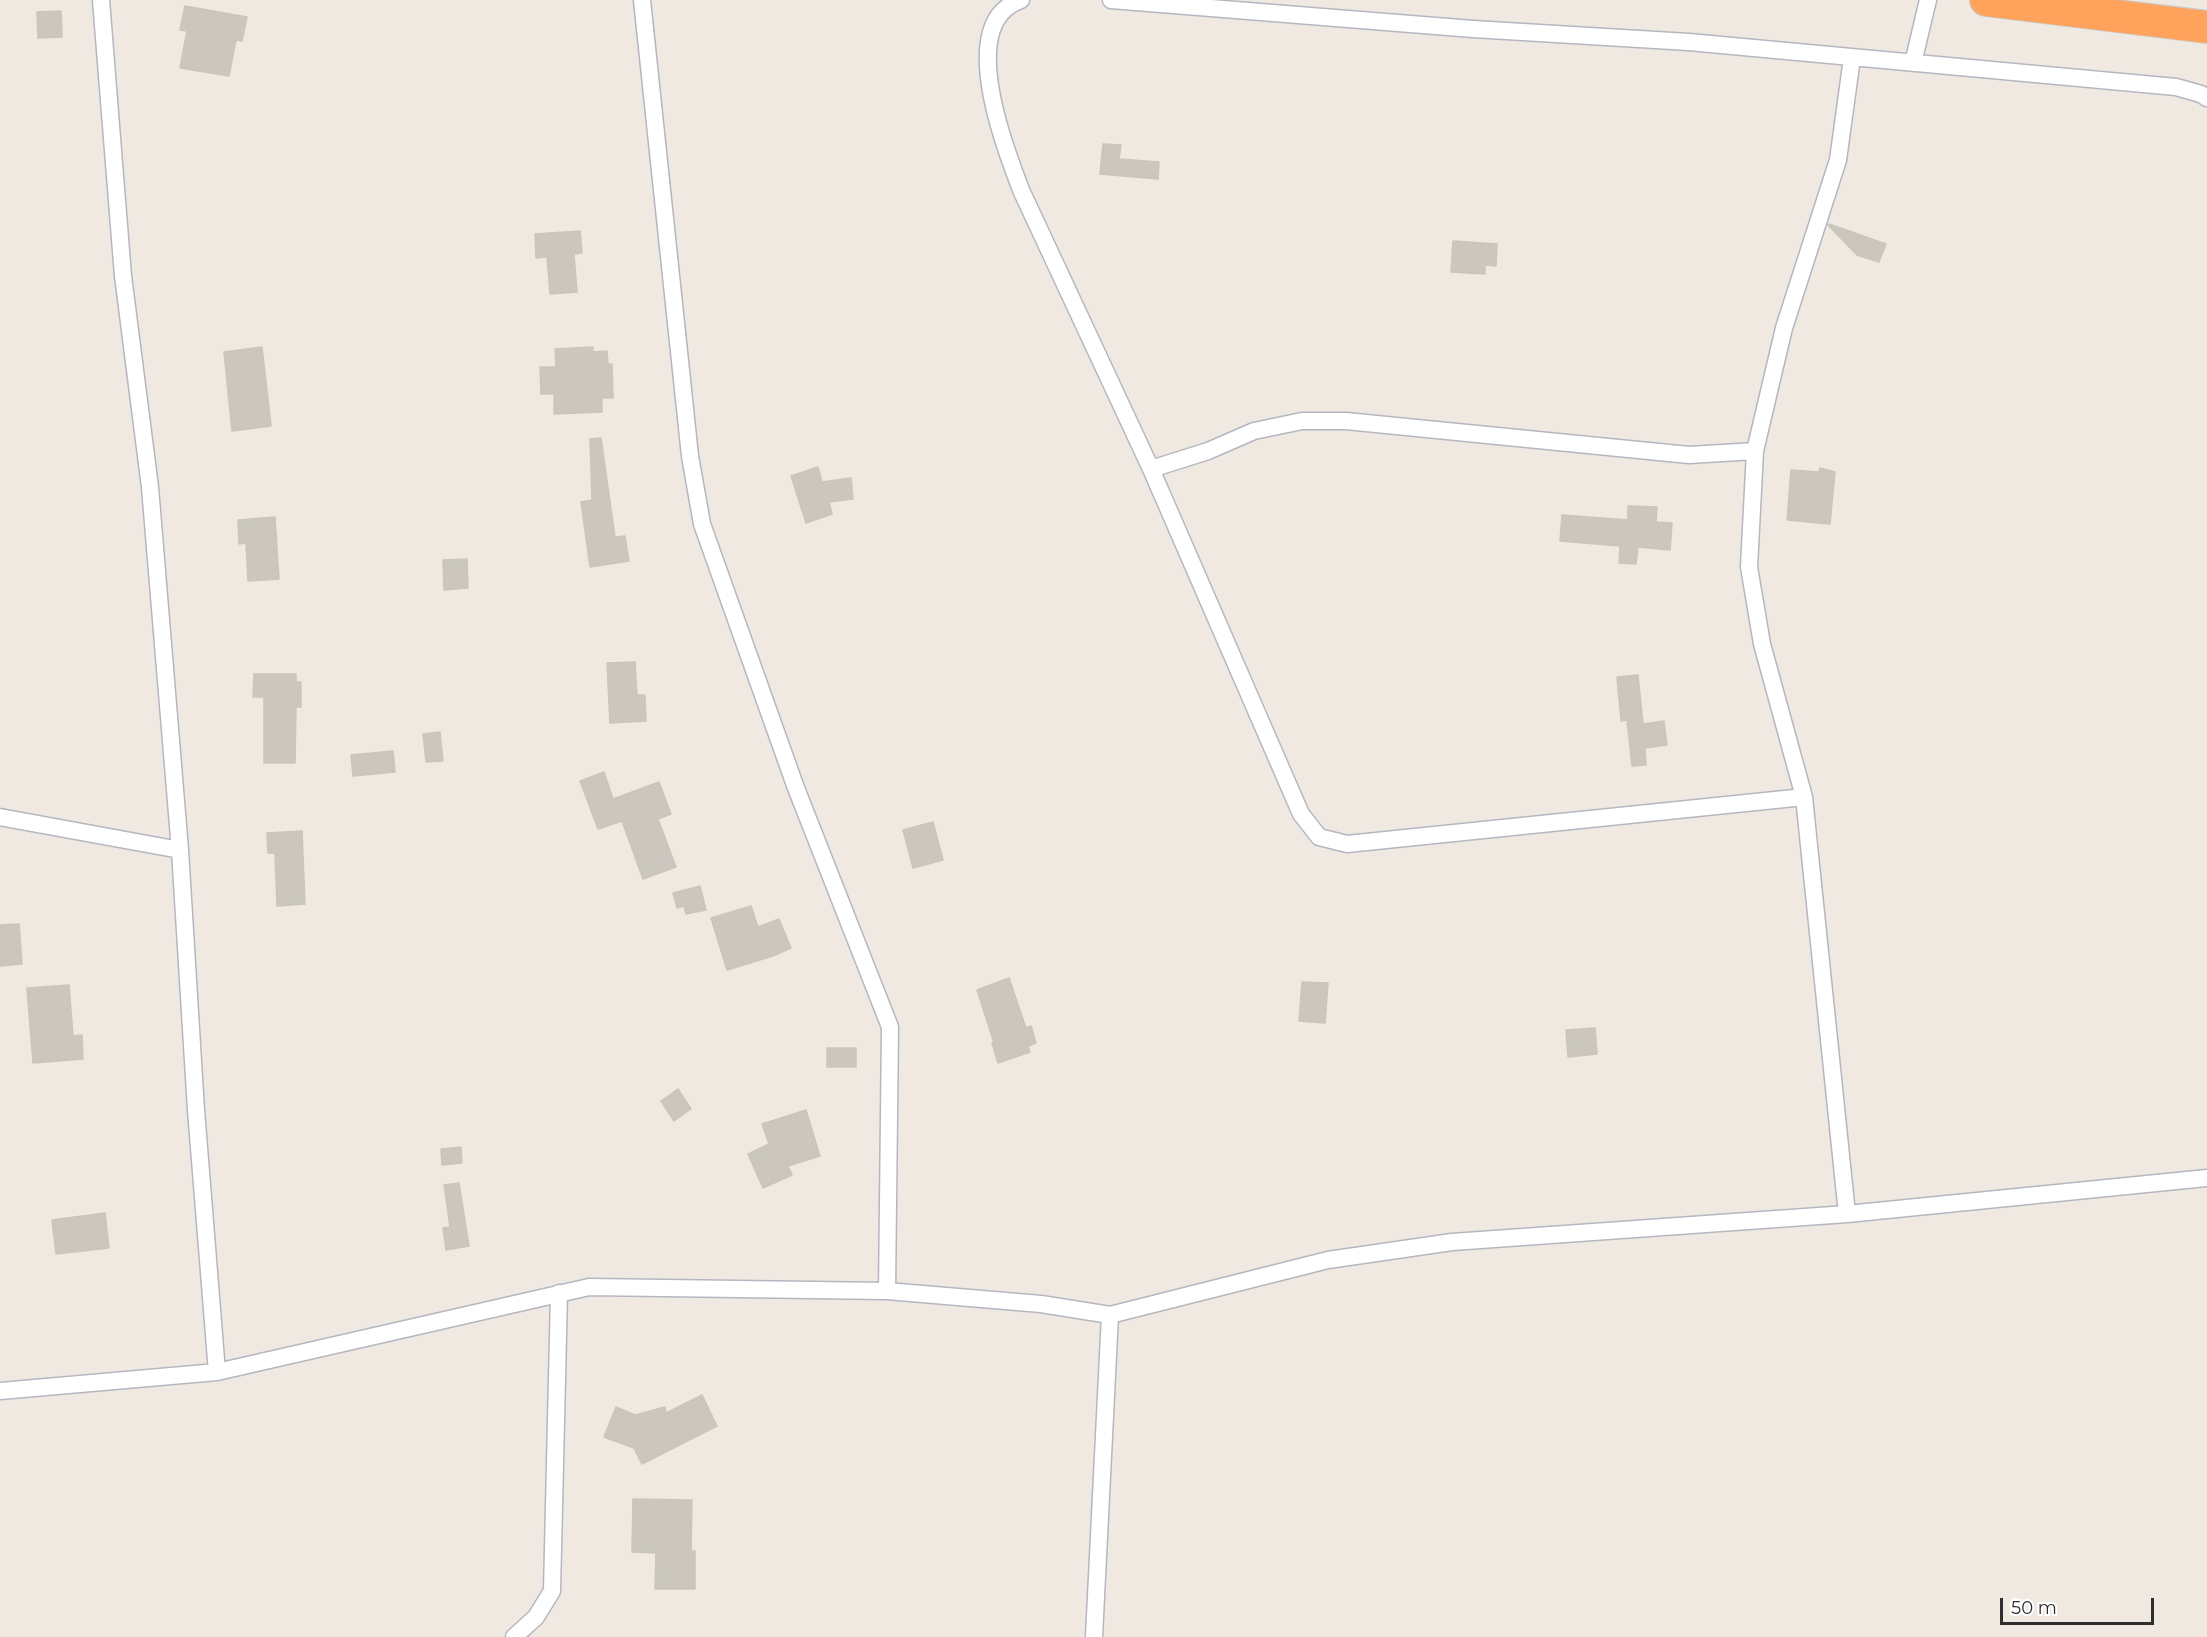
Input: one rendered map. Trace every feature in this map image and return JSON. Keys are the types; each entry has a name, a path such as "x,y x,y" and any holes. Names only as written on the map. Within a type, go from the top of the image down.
{"highway":[{"path":"1986,0 2207,27"}],"street":[{"path":"101,0 123,276 150,487 180,850 196,1110 217,1372"},
{"path":"642,0 689,444 702,524 796,788 890,1027 887,1291"},
{"path":"1021,0 997,18 992,28 988,51 991,100 1004,145 1021,190 1151,469 1300,814 1319,837 1347,844 1804,797"},
{"path":"1111,0 1473,29 1689,42 2176,87 2207,98"},
{"path":"1913,63 1928,0"},
{"path":"1847,1214 1804,797 1762,645 1749,567 1755,451 1784,328 1838,160 1852,58"},
{"path":"1151,469 1208,451 1254,431 1302,421 1346,422 1689,455 1755,451"},
{"path":"0,817 180,850"},
{"path":"0,1391 217,1372 589,1287 887,1291 1041,1304 1110,1315 1328,1260 1441,1244 1847,1214 2207,1178"},
{"path":"513,1637 536,1617 552,1592 559,1293"},
{"path":"1094,1637 1110,1315"}],"building":[{"path":"185,6 247,17 242,41 236,40 229,76 180,68 187,31 180,30"},
{"path":"61,11 62,37 38,38 37,12"},
{"path":"1103,144 1121,145 1119,159 1159,162 1158,179 1100,174"},
{"path":"1829,224 1886,244 1879,262 1857,255"},
{"path":"580,231 582,253 574,254 577,292 550,294 547,257 536,258 535,234"},
{"path":"1453,241 1497,244 1496,266 1485,265 1485,274 1451,272"},
{"path":"262,347 271,426 232,431 224,352"},
{"path":"593,347 593,352 607,351 608,364 612,364 613,398 602,398 602,412 554,414 554,394 541,394 540,367 556,367 555,349"},
{"path":"601,438 615,537 625,536 629,561 590,567 581,502 592,500 590,439"},
{"path":"818,467 822,482 851,478 853,499 829,502 832,514 806,523 791,476"},
{"path":"1820,468 1835,472 1830,524 1787,520 1791,470 1819,472"},
{"path":"1628,506 1657,507 1656,522 1672,523 1670,550 1638,547 1636,564 1619,563 1620,546 1560,541 1562,515 1628,520"},
{"path":"275,517 279,579 248,581 246,543 239,544 238,520"},
{"path":"467,559 468,588 444,590 443,560"},
{"path":"635,662 637,695 645,695 646,721 610,723 607,663"},
{"path":"254,674 296,674 296,682 301,682 301,707 296,707 295,763 264,763 264,697 253,697"},
{"path":"1638,675 1643,724 1664,721 1667,745 1645,748 1646,765 1632,766 1627,720 1621,721 1617,677"},
{"path":"440,732 443,761 426,762 423,734"},
{"path":"393,751 395,772 353,776 351,755"},
{"path":"604,772 613,799 659,782 671,814 658,819 676,867 643,879 622,821 598,829 580,781"},
{"path":"933,822 943,860 913,868 903,830"},
{"path":"302,831 305,904 277,906 275,853 268,853 267,833"},
{"path":"700,886 706,910 686,914 684,906 677,908 673,893"},
{"path":"751,906 758,927 779,919 791,948 727,970 711,918"},
{"path":"19,924 22,964 0,966 0,925"},
{"path":"1009,978 1026,1028 1031,1026 1036,1043 1028,1046 1030,1052 998,1063 977,990"},
{"path":"1302,982 1328,983 1325,1023 1299,1021"},
{"path":"69,985 73,1036 82,1035 83,1059 33,1063 27,988"},
{"path":"1595,1028 1597,1054 1568,1057 1566,1030"},
{"path":"827,1048 856,1048 856,1067 827,1067"},
{"path":"678,1089 691,1109 674,1121 661,1101"},
{"path":"806,1110 820,1156 788,1166 792,1175 763,1188 748,1154 769,1144 762,1124"},
{"path":"461,1147 462,1163 442,1165 441,1149"},
{"path":"459,1183 469,1246 446,1250 443,1228 450,1227 444,1185"},
{"path":"105,1213 109,1248 56,1254 52,1220"},
{"path":"702,1395 717,1426 642,1464 634,1448 604,1437 616,1407 635,1415 665,1407 666,1413"},
{"path":"633,1499 692,1500 691,1551 695,1551 695,1589 655,1589 656,1553 632,1552"}]}
